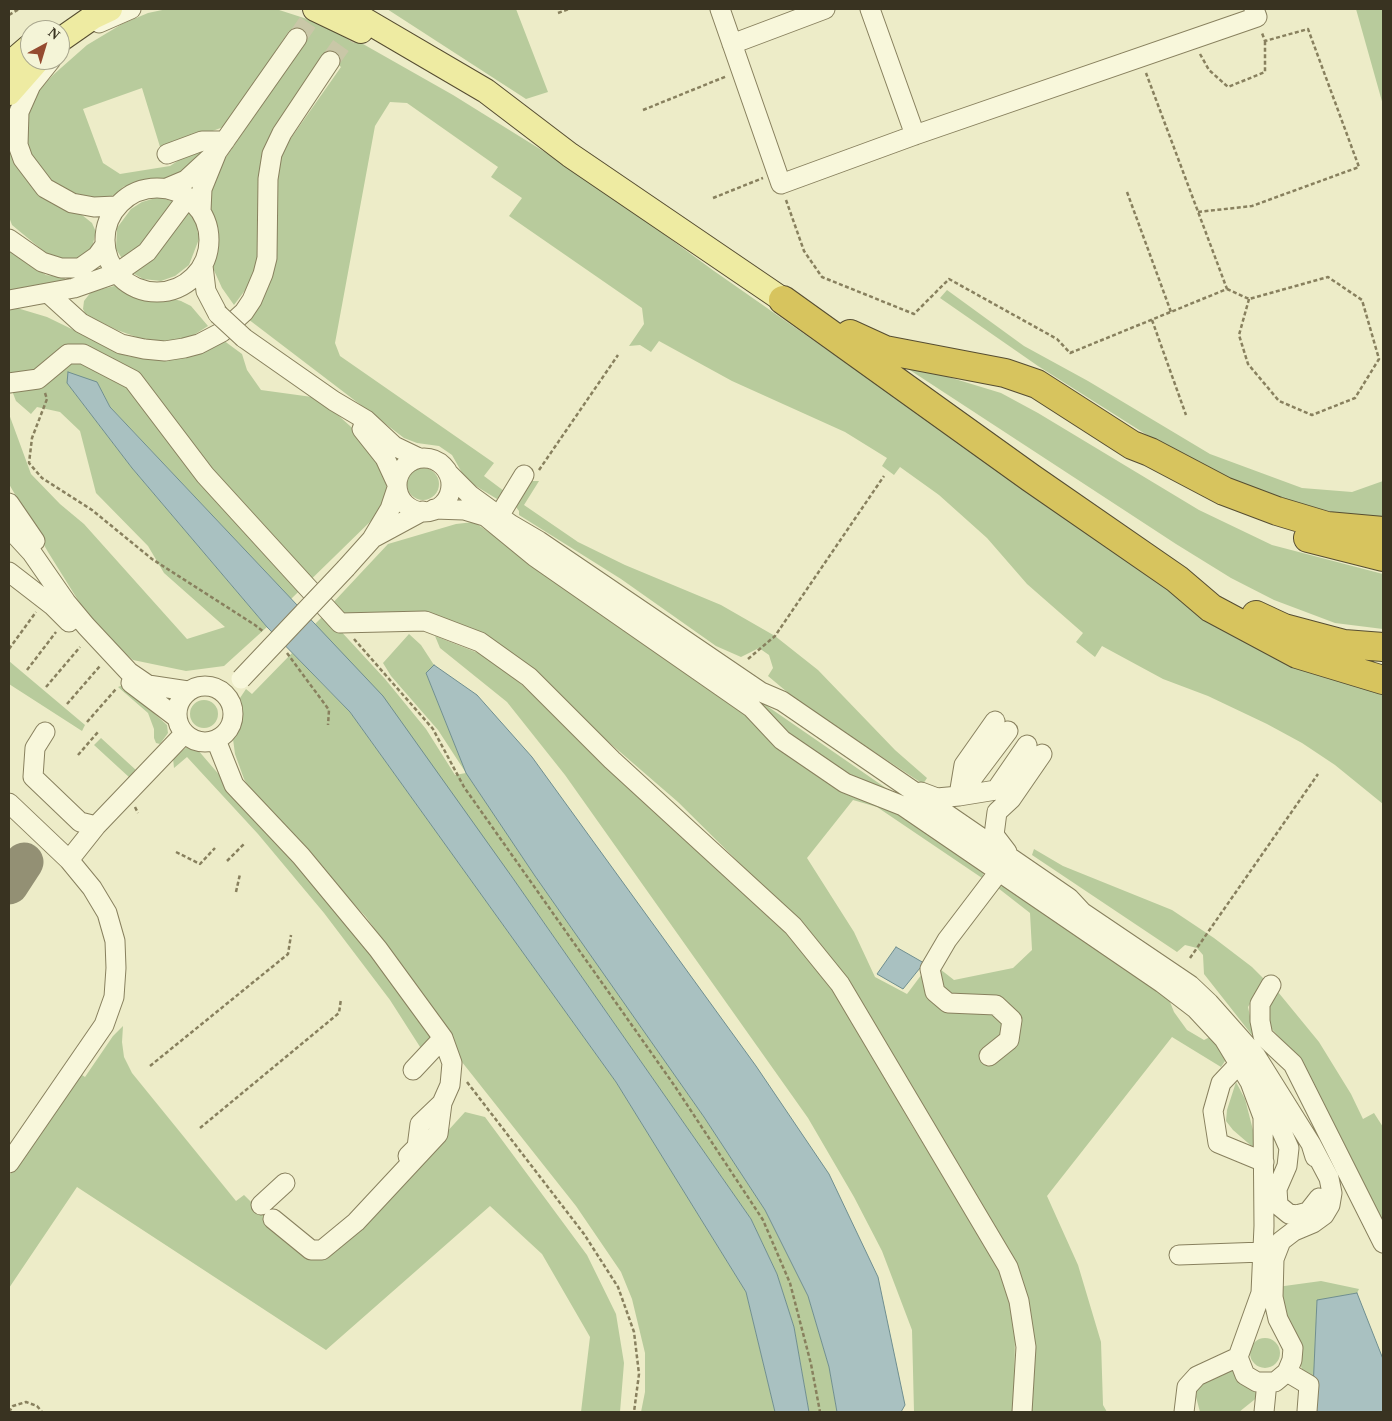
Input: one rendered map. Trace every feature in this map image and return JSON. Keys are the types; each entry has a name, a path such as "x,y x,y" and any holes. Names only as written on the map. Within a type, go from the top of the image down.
{"highway":[{"path":"783,300 820,313 854,336 886,350 1005,373 1038,384 1132,444 1224,492 1327,526 1383,531"},
{"path":"783,300 1031,478 1177,579 1211,608 1296,654 1383,680"},
{"path":"1132,444 1146,460 1214,500 1292,533 1383,557"},
{"path":"1177,579 1284,628 1344,644 1383,647"}],"main road":[{"path":"66,20 83,9"},
{"path":"70,33 93,17 110,9"},
{"path":"315,9 356,28 408,57 570,155"},
{"path":"346,9 486,91 570,155 783,300"},
{"path":"9,64 20,55"},
{"path":"9,93 29,70"}],"street":[{"path":"70,43 105,19 131,9"},
{"path":"364,9 486,91"},
{"path":"720,9 779,178 915,135 1192,40 1255,13"},
{"path":"732,44 825,9"},
{"path":"870,9 915,135"},
{"path":"201,211 188,197 167,188 153,187 139,190 126,197 116,206 107,225 104,245 110,264 129,284 143,290 158,292 174,289 190,280 203,266 210,238 201,211 202,189 221,147 296,38"},
{"path":"49,294 81,323 121,344 165,351 199,344 222,332 244,312 259,287 263,274 267,258 268,179 272,154 282,133 330,61"},
{"path":"43,70 31,85 19,112 18,146 23,159 45,188 72,203 94,207 116,206"},
{"path":"167,154 202,141 221,147"},
{"path":"167,188 186,180 221,147"},
{"path":"9,300 49,294 93,282 117,273 147,252 188,197"},
{"path":"9,239 42,262 62,268 80,268 89,262 104,245"},
{"path":"203,266 206,291 218,314"},
{"path":"174,289 199,300 218,314 244,338 334,401 366,420 394,446 419,458 436,460 535,557 752,708 782,740 813,762 844,783 904,806 1005,866"},
{"path":"9,384 38,379 68,354 83,354 133,380 205,475 340,623 425,621 480,642 529,677 612,760 792,926 840,984 1008,1267 1019,1301 1026,1347 1022,1412"},
{"path":"334,401 359,425 385,458 403,502 409,507 428,510 464,510 498,519 538,541 760,692 782,701 906,786 1005,866 1196,1009 1224,1039 1250,1082 1263,1117 1264,1205 1261,1293 1238,1357 1245,1375 1257,1382 1275,1382 1286,1372 1292,1360 1293,1348 1276,1312 1272,1280 1274,1259 1281,1241 1294,1231 1314,1223 1324,1215 1330,1205 1332,1192 1323,1164 1256,1056 1244,1046 1209,1003 1190,985 1082,912 1065,906 1005,866 777,711 760,692"},
{"path":"226,694 372,539 390,509 404,467 419,458"},
{"path":"372,539 428,510 442,505 450,490 448,473"},
{"path":"498,519 520,481"},
{"path":"9,503 49,562 66,602"},
{"path":"9,528 32,553 66,602 129,672 148,686 188,691"},
{"path":"9,572 53,606 124,678 180,725 199,742 216,740 230,729 233,711 226,694 212,686 203,685 188,691 178,702 180,725 69,860"},
{"path":"45,732 34,748 33,777 80,822 96,826"},
{"path":"216,740 234,785 319,877 378,949 443,1038 452,1063 450,1085 442,1102 438,1134 356,1222 322,1250 311,1250 267,1212 285,1183"},
{"path":"906,786 936,798 959,796 977,775 1021,740 1018,804 997,812 994,835 1005,866"},
{"path":"9,802 69,860 92,888 107,913 114,941 114,998 104,1024 9,1163"},
{"path":"989,1056 1009,1040 1012,1020 996,1005 948,1003 935,992 930,969 947,940 1005,866"},
{"path":"1271,986 1260,1004 1260,1021 1263,1036 1293,1064 1383,1243"},
{"path":"413,1070 443,1038"},
{"path":"1244,1046 1289,1148 1286,1166 1277,1189 1264,1205"},
{"path":"1239,1064 1221,1083 1213,1111 1218,1143 1264,1162"},
{"path":"374,1190 417,1147 420,1124 442,1102"},
{"path":"1277,1189 1278,1205 1288,1214 1297,1215 1308,1212 1314,1207 1320,1196 1322,1183 1311,1144"},
{"path":"1179,1255 1263,1252"},
{"path":"1184,1412 1188,1387 1197,1376 1238,1357"},
{"path":"1286,1372 1309,1384 1307,1411"},
{"path":"1264,1412 1267,1382"}],"path":[{"path":"9,15 19,9"},
{"path":"558,13 569,9"},
{"path":"1192,40 1209,70 1228,87 1264,72 1266,41 1255,13"},
{"path":"1198,212 1252,206 1359,167 1308,29 1266,41"},
{"path":"1140,57 1227,289 1249,299 1328,277 1362,300 1380,359 1356,398 1312,415 1279,401 1248,364 1239,335 1249,299"},
{"path":"642,110 741,70"},
{"path":"713,198 779,178 804,251 822,277 914,314 950,279 1057,339 1070,353 1227,289"},
{"path":"1127,192 1171,312"},
{"path":"1152,320 1186,415"},
{"path":"520,481 535,475 618,355"},
{"path":"38,379 47,399 32,438 29,463 42,478 92,510 152,560 255,624 270,638"},
{"path":"748,659 775,636 884,476"},
{"path":"9,649 37,611"},
{"path":"340,623 433,729 464,787 674,1085 763,1220 790,1283 811,1364 820,1412"},
{"path":"27,670 59,629"},
{"path":"46,687 80,647"},
{"path":"285,651 292,657 329,710 328,725"},
{"path":"66,704 101,665"},
{"path":"87,722 124,678"},
{"path":"78,755 98,732"},
{"path":"1190,958 1318,774"},
{"path":"227,860 245,843"},
{"path":"176,852 200,864 215,848"},
{"path":"236,892 240,874"},
{"path":"150,1066 288,954 292,934"},
{"path":"200,1128 339,1013 341,999"},
{"path":"452,1063 584,1234 618,1288 634,1332 639,1374 634,1412"},
{"path":"9,1412 13,1406 26,1402 37,1406 42,1412"}],"green space":[{"path":"167,9 276,9 335,28 453,95 593,182 714,271 1075,523 1383,690 1383,804 1335,765 1302,743 1267,724 1208,696 1163,679 1102,646 1095,657 1076,642 1083,633 1027,584 987,538 939,495 900,467 894,475 882,466 887,458 845,432 732,381 659,341 651,352 640,345 629,346 644,324 642,308 509,216 522,198 491,177 498,167 407,103 390,102 375,126 335,343 340,356 494,463 484,476 504,491 497,499 466,480 452,455 439,446 417,443 404,438 248,319 265,292 275,264 277,176 284,148 341,67 325,54 265,147 258,178 257,264 246,289 234,305 222,288 212,266 217,231 209,202 210,187 220,166 306,41 289,31 226,126 161,150 142,88 83,109 103,163 120,174 170,166 197,148 204,149 186,172 175,177 147,180 123,187 117,194 98,201 78,197 58,187 43,175 30,154 27,138 28,116 38,91 59,70 70,70 70,60 87,45 122,24 148,13"},
{"path":"387,9 516,9 548,92 526,99"},
{"path":"1356,9 1383,9 1383,105"},
{"path":"17,95 11,128 63,208 82,215 92,223 96,232 90,255 73,261 47,254 12,225 9,217 9,108"},
{"path":"159,197 177,203 189,212 196,223 199,239 189,265 175,276 161,281 143,279 131,272 140,269 149,260 149,238 123,260 116,249 117,228 131,209 142,202"},
{"path":"9,251 46,275 65,278 63,285 9,292"},
{"path":"118,285 151,299 166,297 181,301 191,306 208,326 189,338 168,341 142,339 117,330 86,315 83,309 84,301 91,292"},
{"path":"947,290 1024,346 1088,381 1210,454 1302,488 1352,492 1383,481 1383,516 1355,518 1258,492 1158,442 1038,366 940,298"},
{"path":"17,308 47,317 127,356 161,360 194,355 223,340 242,354 247,370 261,390 312,397 339,416 360,435 382,467 387,488 384,504 377,515 291,599 110,407 97,382 67,383 132,468 267,627 224,666 186,671 133,660 112,643 86,613 9,484 9,414 31,474 60,504 84,524 187,639 225,627 164,573 148,546 96,493 80,431 60,412 37,407 31,414 16,401 9,383 9,309"},
{"path":"896,361 1001,393 1038,413 1199,510 1272,545 1383,574 1383,629 1335,623 1274,600 1231,578"},
{"path":"423,468 434,473 439,484 434,495 423,500 412,495 407,484 412,473"},
{"path":"530,481 539,481 524,505 578,542 625,565 721,605 775,636 818,670 895,750 927,778 923,784 799,702 768,676 773,668 769,655 759,648 741,657 716,646 621,579 519,515 519,511 513,503"},
{"path":"474,522 727,696 903,810 984,872 982,878 877,807 853,800 807,858 854,932 875,977 907,994 931,962 954,980 1013,968 1032,950 1030,913 998,888 1004,885 1166,992 1174,1012 1187,1030 1204,1040 1212,1036 1227,1058 1221,1067 1172,1037 1047,1196 1078,1265 1101,1342 1103,1405 1107,1412 1025,1412 1032,1320 1012,1261 815,938 678,802 501,649 457,625 417,611 357,618 343,615 329,607 388,544 456,524"},
{"path":"538,548 896,795 848,780"},
{"path":"325,614 385,679 426,729 455,775 466,773 535,876 704,1117 765,1210 808,1296 829,1367 837,1412 809,1412 794,1327 777,1274 751,1219 512,877 315,624"},
{"path":"409,634 421,645 434,665 426,673 466,773 438,730 391,676 383,663"},
{"path":"435,636 486,656 520,683 783,930 817,968 849,1012 911,1124 996,1259 1006,1288 1015,1333 1014,1412 914,1412 912,1330 882,1251 854,1197 808,1118 565,775 507,702 440,648"},
{"path":"292,653 350,712 616,1082 746,1292 775,1412 641,1412 645,1392 645,1353 632,1299 621,1272 576,1206 458,1057 446,1028 366,917 254,796 244,779 235,754 233,739 240,727 242,713 240,698 246,689 252,694"},
{"path":"9,661 85,725 82,731 9,684"},
{"path":"123,685 167,725 168,733 160,744 156,743 154,738 154,729 148,713 118,687"},
{"path":"204,700 214,704 218,714 214,724 204,728 194,724 190,714 194,704"},
{"path":"101,738 137,771 130,778 94,745"},
{"path":"187,747 197,749 363,942 431,1032 429,1044 422,1050 390,1000 324,913 258,834 187,757 174,768 173,758"},
{"path":"1034,849 1063,866 1172,910 1214,938 1252,967 1264,979 1248,1007 1253,1030 1252,1035 1204,974 1203,955 1197,948 1185,945 1177,952 1032,855"},
{"path":"1278,992 1319,1042 1351,1094 1363,1119 1374,1113 1383,1127 1383,1222 1301,1061 1269,1026 1269,998"},
{"path":"123,1026 122,1042 124,1057 132,1073 236,1201 244,1195 306,1256 384,1201 465,1112 485,1117 587,1255 616,1314 624,1363 620,1412 581,1412 590,1337 542,1254 490,1206 326,1350 77,1187 9,1288 9,1176 79,1073 85,1077 113,1036"},
{"path":"1236,1082 1245,1099 1254,1134 1255,1149 1233,1130 1226,1121 1227,1110"},
{"path":"1321,1281 1359,1289 1357,1293 1317,1301 1314,1379 1303,1372 1285,1322 1277,1287"},
{"path":"1265,1338 1276,1342 1280,1353 1276,1364 1265,1368 1254,1364 1250,1353 1254,1342"},
{"path":"1231,1369 1242,1381 1259,1391 1259,1396 1239,1412 1200,1412 1196,1397 1197,1386"}],"water":[{"path":"68,372 97,382 110,407 383,696 512,877 751,1219 777,1274 794,1327 809,1412 775,1412 746,1292 616,1082 350,712 267,627 132,468 67,383"},
{"path":"434,665 477,695 532,757 756,1066 829,1174 878,1277 905,1405 901,1412 837,1412 829,1367 808,1296 765,1210 704,1117 535,876 466,773 426,673"},
{"path":"896,947 924,963 903,989 877,974"},
{"path":"1357,1293 1383,1359 1383,1412 1312,1412 1317,1300"}],"taxiway":[{"path":"9,885 24,862"}],"tunnel":[{"path":"297,38 317,9"},
{"path":"330,61 361,17"}]}
